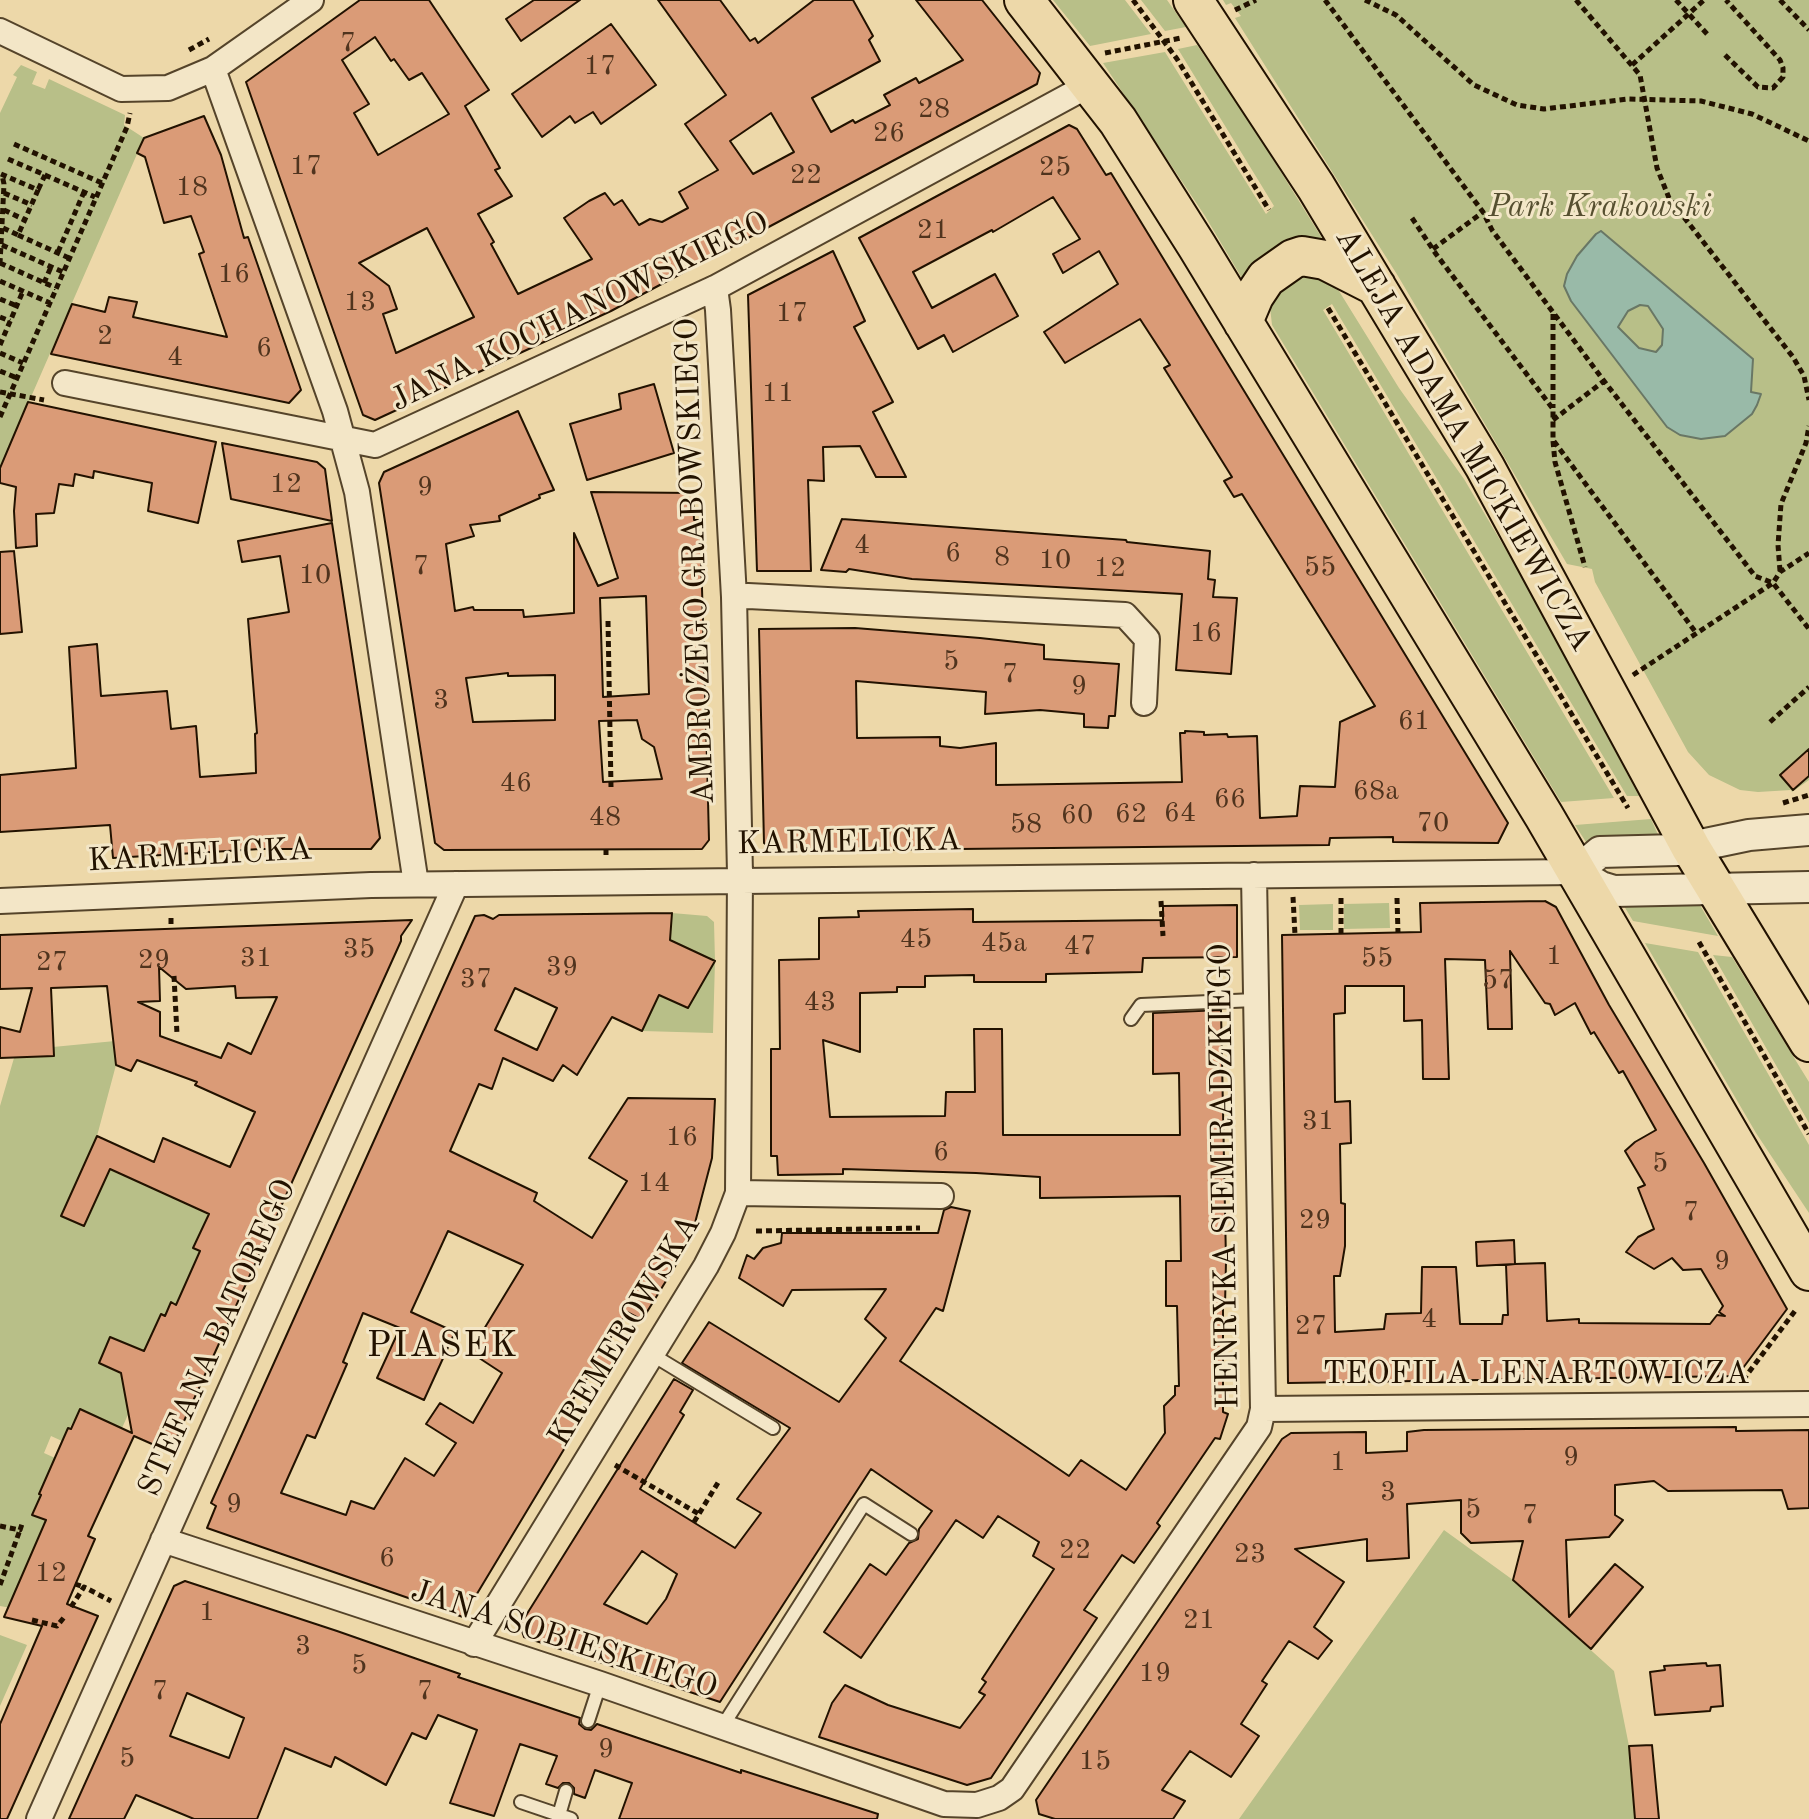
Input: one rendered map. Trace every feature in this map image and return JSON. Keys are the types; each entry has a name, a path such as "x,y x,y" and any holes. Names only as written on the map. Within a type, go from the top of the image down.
{"main road":[{"path":"1024,0 1095,69 1147,167 1576,872 1809,1271"},
{"name":"ALEJA ADAMA MICKIEWICZA","path":"1192,18 1285,139 1376,286 1516,522 1691,848 1809,1042"},
{"path":"1243,322 1266,278 1302,256 1325,260 1376,286"}],"street":[{"path":"0,31 121,89 168,88 213,69 311,0"},
{"path":"213,69 343,439 357,492 416,884"},
{"name":"JANA KOCHANOWSKIEGO","path":"65,383 375,445 715,288 1095,69"},
{"name":"AMBROŻEGO GRABOWSKIEGO","path":"715,288 734,597 739,880"},
{"path":"734,597 1125,615 1147,639 1144,703"},
{"path":"1809,830 1749,835 1691,848 1600,852 1576,872 1614,891 1809,887"},
{"name":"KARMELICKA","path":"0,901 416,884 1576,872"},
{"name":"HENRYKA SIEMIRADZKIEGO","path":"939,1812 977,1805 999,1798 1012,1789 1259,1427 1263,1409 1254,875"},
{"name":"KREMEROWSKA","path":"474,1644 706,1266 738,1193 739,880"},
{"name":"STEFANA BATOREGO","path":"39,1819 456,884"},
{"path":"738,1193 941,1196"},
{"name":"TEOFILA LENARTOWICZA","path":"1263,1409 1809,1404"},
{"name":"JANA SOBIESKIEGO","path":"163,1540 600,1684 722,1727 939,1812"}],"lane":[{"path":"1131,1019 1141,1005 1255,1000"},
{"path":"651,1354 773,1428"},
{"path":"722,1727 864,1504 911,1534"},
{"path":"588,1721 600,1684"},
{"path":"521,1802 565,1817 566,1791"}],"path":[{"path":"1133,0 1165,41 1269,210"},
{"path":"1236,9 1256,0"},
{"path":"1325,0 1604,381 1755,576 1773,583 1809,629"},
{"path":"1365,0 1396,15 1474,85 1517,105 1544,109 1645,98 1692,100 1739,110 1809,141"},
{"path":"1576,0 1642,80 1657,168 1669,198 1783,344 1804,376 1809,400"},
{"path":"1676,0 1708,35"},
{"path":"1632,65 1704,0"},
{"path":"1725,55 1758,87 1773,88 1783,77 1780,60 1726,0"},
{"path":"1780,0 1809,30"},
{"path":"1095,69 1165,41 1192,18"},
{"path":"179,56 216,35"},
{"path":"0,416 127,127 130,112"},
{"path":"14,144 102,183"},
{"path":"8,159 95,197"},
{"path":"38,190 1,174 4,193 0,263 56,288"},
{"path":"18,235 45,175"},
{"path":"58,252 84,192"},
{"path":"4,193 32,205"},
{"path":"3,210 25,220"},
{"path":"1433,249 1483,212"},
{"path":"1412,218 1553,409"},
{"path":"3,228 69,258"},
{"path":"2,245 63,272"},
{"path":"44,283 51,267"},
{"path":"0,281 50,303"},
{"path":"0,345 23,291"},
{"path":"0,299 17,306"},
{"path":"1328,308 1628,808"},
{"path":"1552,312 1555,462 1585,567"},
{"path":"0,317 10,321"},
{"path":"0,353 23,363"},
{"path":"1804,376 1809,365"},
{"path":"0,371 17,378"},
{"path":"1553,420 1604,381"},
{"path":"0,392 44,400"},
{"path":"1780,572 1781,504 1806,443 1809,426"},
{"path":"1553,440 1697,634"},
{"path":"1633,675 1773,583 1780,572 1809,553"},
{"path":"1799,616 1809,616"},
{"path":"608,621 611,787"},
{"path":"1770,722 1809,687"},
{"path":"1780,804 1809,795"},
{"path":"606,849 606,859"},
{"path":"1293,897 1295,935"},
{"path":"1341,897 1341,933"},
{"path":"1397,897 1398,933"},
{"path":"1161,901 1163,936"},
{"path":"171,918 171,928"},
{"path":"1699,942 1809,1134"},
{"path":"174,976 177,1034"},
{"path":"756,1231 920,1228"},
{"path":"1743,1381 1795,1311"},
{"path":"615,1465 699,1514"},
{"path":"694,1522 719,1481"},
{"path":"0,1581 23,1521"},
{"path":"0,1526 20,1530"},
{"path":"0,1553 10,1557"},
{"path":"75,1584 112,1602"},
{"path":"71,1607 84,1587"},
{"path":"32,1620 57,1626 66,1615"}],"green space":[{"path":"1053,0 1125,0 1151,34 1090,46"},
{"path":"1141,0 1167,0 1186,27 1165,31"},
{"name":"Park Krakowski","path":"1223,0 1809,0 1809,780 1792,792 1740,790 1709,775 1688,752 1595,582 1592,569 1567,564 1398,276 1235,18 1241,16 1231,3 1226,5"},
{"path":"1197,45 1253,127 1325,243 1243,280 1205,216 1103,63 1165,52 1266,214 1274,206 1178,49"},
{"path":"21,65 37,72 32,84 45,89 49,79 125,115 124,125 144,138 0,468 0,113 17,77 13,75"},
{"path":"1299,276 1320,276 1339,291 1399,388 1464,479 1522,577 1639,796 1627,796 1332,304 1323,310 1614,798 1561,802 1272,325 1270,307 1276,292"},
{"path":"1651,819 1661,841 1586,842 1575,825"},
{"path":"1697,900 1718,936 1633,921 1621,901"},
{"path":"1389,903 1390,928 1344,929 1344,904"},
{"path":"1333,904 1333,930 1300,930 1299,905"},
{"path":"672,913 707,916 714,922 715,961 670,940"},
{"path":"1645,943 1698,952 1809,1145 1809,1213 1756,1133"},
{"path":"1713,955 1732,957 1809,1082 1809,1123"},
{"path":"715,961 713,1033 642,1031 659,995 688,1008"},
{"path":"115,1041 116,1065 97,1136 61,1216 85,1226 110,1169 206,1213 217,1211 193,1248 200,1252 177,1305 171,1303 165,1316 161,1314 135,1399 122,1428 80,1410 62,1441 51,1436 44,1453 55,1458 33,1514 49,1522 37,1540 11,1608 0,1606 0,1106 14,1058 53,1056 53,1047"},
{"path":"1444,1530 1513,1580 1614,1671 1629,1746 1635,1819 1239,1819"},
{"path":"0,1635 27,1645 0,1706"}],"shaded area":[{"path":"1601,231 1753,359 1751,392 1761,394 1757,405 1752,414 1725,436 1701,439 1680,435 1667,427 1571,301 1564,286 1567,274 1577,256","holes":["1640,305 1648,306 1663,329 1662,345 1656,352 1639,348 1618,327 1628,311"]}],"building":[{"path":"360,0 429,0 489,90 465,106 500,168 495,170 512,196 478,214 518,294 592,259 564,218 589,201 605,193 614,205 622,200 639,225 650,219 662,222 688,208 679,192 718,170 685,124 726,95 658,0 720,0 750,41 755,38 758,43 814,0 853,0 873,36 869,40 880,61 812,98 831,132 890,105 884,95 916,78 919,83 963,60 916,0 982,0 1040,73 1037,84 611,311 375,420 363,415 246,82","holes":["375,37 409,80 422,73 449,114 378,155 354,113 369,104 342,60","771,113 794,152 753,174 730,141","427,228 474,317 396,353 383,314 397,309 389,286 359,263"]},
{"path":"534,0 580,0 521,41 506,19"},
{"path":"611,24 656,85 601,124 593,112 575,123 570,116 542,137 512,94"},
{"path":"204,116 221,155 244,238 248,237 301,390 289,403 51,354 72,304 105,312 109,297 137,302 133,317 227,337 199,254 204,252 191,216 164,223 145,157 137,153 144,138"},
{"path":"1069,125 1077,129 1106,175 1111,173 1508,823 1498,843 1393,842 1393,837 1330,838 1329,845 774,851 764,843 759,629 855,628 980,638 1044,645 1044,659 1119,664 1115,716 1109,716 1108,728 1084,727 1084,714 1040,710 985,714 986,692 856,681 857,738 940,737 940,746 960,748 996,743 996,785 1182,782 1180,733 1257,736 1260,818 1297,816 1300,786 1335,787 1340,722 1375,706 1242,494 1234,497 1224,481 1232,477 1164,368 1170,365 1140,319 1065,363 1044,332 1118,284 1099,251 1063,273 1053,254 1080,239 1053,197 993,232 913,272 932,308 995,274 1018,316 953,352 944,335 918,349 859,238"},
{"path":"833,251 865,321 854,327 893,402 873,412 906,477 876,477 860,446 823,447 824,481 808,480 811,571 757,571 748,295"},
{"path":"654,384 674,453 587,480 570,424 621,409 619,394"},
{"path":"28,402 216,442 198,523 148,511 152,483 94,471 93,478 75,474 73,486 59,484 54,513 36,514 37,546 16,548 16,487 0,483 0,468"},
{"path":"518,411 554,490 499,516 500,521 470,525 474,536 446,544 455,611 473,607 474,610 523,610 524,617 574,613 574,533 598,586 618,578 591,492 693,493 694,520 700,520 707,760 709,840 702,849 444,850 435,843 379,483 384,472","holes":["646,596 649,694 603,697 600,598","508,673 508,676 555,675 555,720 473,722 466,678","637,720 642,739 654,747 662,779 603,782 599,721"]},
{"path":"222,443 317,462 325,469 332,521 231,499"},
{"path":"842,519 1126,540 1210,551 1208,579 1215,580 1213,597 1237,598 1231,674 1176,670 1182,594 912,579 849,569 846,572 821,570"},
{"path":"332,523 380,838 371,849 260,849 113,858 110,825 0,832 0,775 76,768 69,647 97,644 101,696 167,691 171,729 196,726 200,777 256,773 257,733 248,619 289,612 280,556 242,562 238,541"},
{"path":"14,551 22,632 0,634 0,552"},
{"path":"1809,749 1809,776 1793,790 1780,775"},
{"path":"1545,901 1556,907 1609,1005 1787,1309 1737,1376 1288,1383 1282,935 1421,932 1420,903","holes":["1510,951 1555,1015 1575,1003 1591,1034 1594,1032 1619,1073 1623,1071 1656,1130 1625,1151 1645,1185 1638,1188 1654,1229 1638,1237 1626,1252 1654,1269 1672,1258 1683,1270 1701,1269 1723,1306 1719,1312 1725,1316 1717,1315 1710,1324 1579,1323 1579,1319 1547,1321 1545,1263 1506,1265 1508,1315 1503,1315 1502,1324 1460,1324 1456,1267 1422,1267 1421,1313 1386,1314 1384,1329 1335,1332 1334,1276 1340,1276 1345,1246 1340,1144 1351,1143 1350,1101 1335,1102 1334,1014 1345,1013 1345,986 1404,986 1404,1021 1422,1020 1423,1079 1449,1079 1445,959 1485,960 1488,1029 1512,1029"]},
{"path":"1237,905 1237,957 1143,958 1142,972 1046,974 1046,982 974,982 974,975 925,976 925,987 897,987 897,992 860,993 860,1052 823,1040 830,1117 945,1116 946,1092 975,1092 974,1029 1002,1029 1003,1135 1180,1135 1179,1073 1153,1074 1153,1013 1221,1010 1226,1261 1223,1412 1228,1414 1220,1439 1215,1438 1157,1523 1160,1526 1134,1563 1122,1555 1084,1610 1097,1618 991,1778 967,1785 819,1737 832,1703 845,1685 888,1705 960,1728 985,1695 979,1692 986,1682 982,1679 1054,1569 1033,1556 1039,1542 998,1516 983,1538 956,1520 861,1658 824,1632 870,1564 886,1575 909,1543 918,1539 919,1529 932,1511 871,1469 720,1702 524,1637 520,1625 674,1379 693,1390 680,1412 684,1415 640,1489 735,1548 761,1513 737,1499 790,1428 682,1363 709,1322 839,1402 886,1338 865,1319 886,1289 792,1290 783,1306 739,1278 747,1255 754,1259 763,1248 781,1243 782,1233 938,1233 944,1210 951,1207 970,1211 943,1311 936,1308 900,1361 1069,1476 1081,1460 1126,1490 1165,1433 1164,1406 1175,1395 1175,1386 1179,1386 1177,1306 1166,1306 1166,1261 1181,1261 1180,1196 1040,1198 1040,1177 976,1173 843,1169 843,1174 778,1175 777,1156 771,1156 771,1049 780,1049 779,960 819,959 819,918 859,917 858,911 973,909 973,922 1163,920 1163,906","holes":["642,1551 677,1574 666,1599 647,1624 604,1604"]},
{"path":"672,913 670,940 715,961 688,1008 659,995 642,1031 612,1017 577,1075 563,1065 553,1081 503,1058 492,1089 479,1084 450,1151 537,1193 534,1201 592,1238 627,1181 589,1158 628,1098 715,1099 712,1158 690,1242 642,1320 627,1312 606,1345 621,1355 601,1385 588,1377 566,1410 581,1421 463,1617 207,1528 216,1506 211,1503 475,916 484,915 493,919 499,915","holes":["515,988 557,1008 537,1050 495,1030","448,1231 523,1265 470,1352 502,1373 473,1423 440,1403 426,1424 456,1443 434,1476 405,1458 374,1509 351,1501 346,1515 281,1493 307,1435 315,1438 347,1364 343,1362 363,1313 400,1328 377,1378 424,1400 455,1332 411,1312"]},
{"path":"412,920 401,936 170,1452 134,1436 88,1536 95,1539 67,1604 98,1616 7,1819 0,1819 0,1724 42,1626 4,1617 46,1520 32,1515 39,1494 68,1428 71,1429 80,1409 132,1433 121,1373 99,1363 110,1337 144,1351 161,1314 165,1316 171,1302 176,1305 200,1251 193,1248 209,1214 110,1169 84,1226 61,1216 97,1136 154,1162 163,1138 230,1167 255,1112 195,1085 197,1082 137,1060 131,1071 116,1065 107,986 51,988 54,1056 0,1058 0,1027 20,1032 32,988 0,989 0,935","holes":["159,967 186,989 235,986 236,998 277,997 251,1054 228,1043 221,1058 160,1036 160,1012 138,1002 160,1001"]},
{"path":"1514,1240 1515,1264 1477,1266 1476,1242"},
{"path":"1736,1427 1736,1431 1809,1430 1809,1508 1788,1509 1782,1490 1668,1491 1654,1481 1615,1485 1615,1515 1623,1520 1609,1537 1566,1540 1569,1617 1615,1564 1643,1587 1591,1649 1513,1580 1523,1541 1471,1543 1461,1533 1461,1500 1407,1504 1409,1558 1367,1561 1367,1539 1295,1549 1344,1582 1314,1627 1332,1641 1318,1659 1289,1641 1262,1681 1267,1684 1241,1724 1259,1736 1231,1777 1190,1751 1162,1790 1185,1801 1173,1819 1055,1819 1039,1814 1036,1800 1282,1439 1291,1433 1366,1432 1366,1453 1407,1451 1407,1432 1424,1430"},
{"path":"185,1581 337,1631 460,1674 458,1677 580,1718 579,1724 585,1729 591,1730 597,1724 741,1773 741,1770 878,1814 877,1819 619,1819 632,1783 595,1770 585,1798 574,1794 574,1788 569,1783 563,1783 558,1788 546,1784 557,1756 520,1744 494,1816 450,1803 477,1730 438,1715 426,1739 412,1733 386,1785 335,1757 331,1767 285,1748 257,1819 194,1819 136,1795 124,1819 69,1819 174,1586","holes":["187,1693 244,1718 229,1758 170,1736"]},
{"path":"1706,1663 1707,1666 1720,1665 1723,1706 1711,1707 1710,1711 1655,1715 1650,1672 1665,1670 1664,1666"},
{"path":"1652,1745 1659,1819 1635,1819 1629,1746"}],"district":[{"name":"PIASEK","path":"443,1347"}]}
